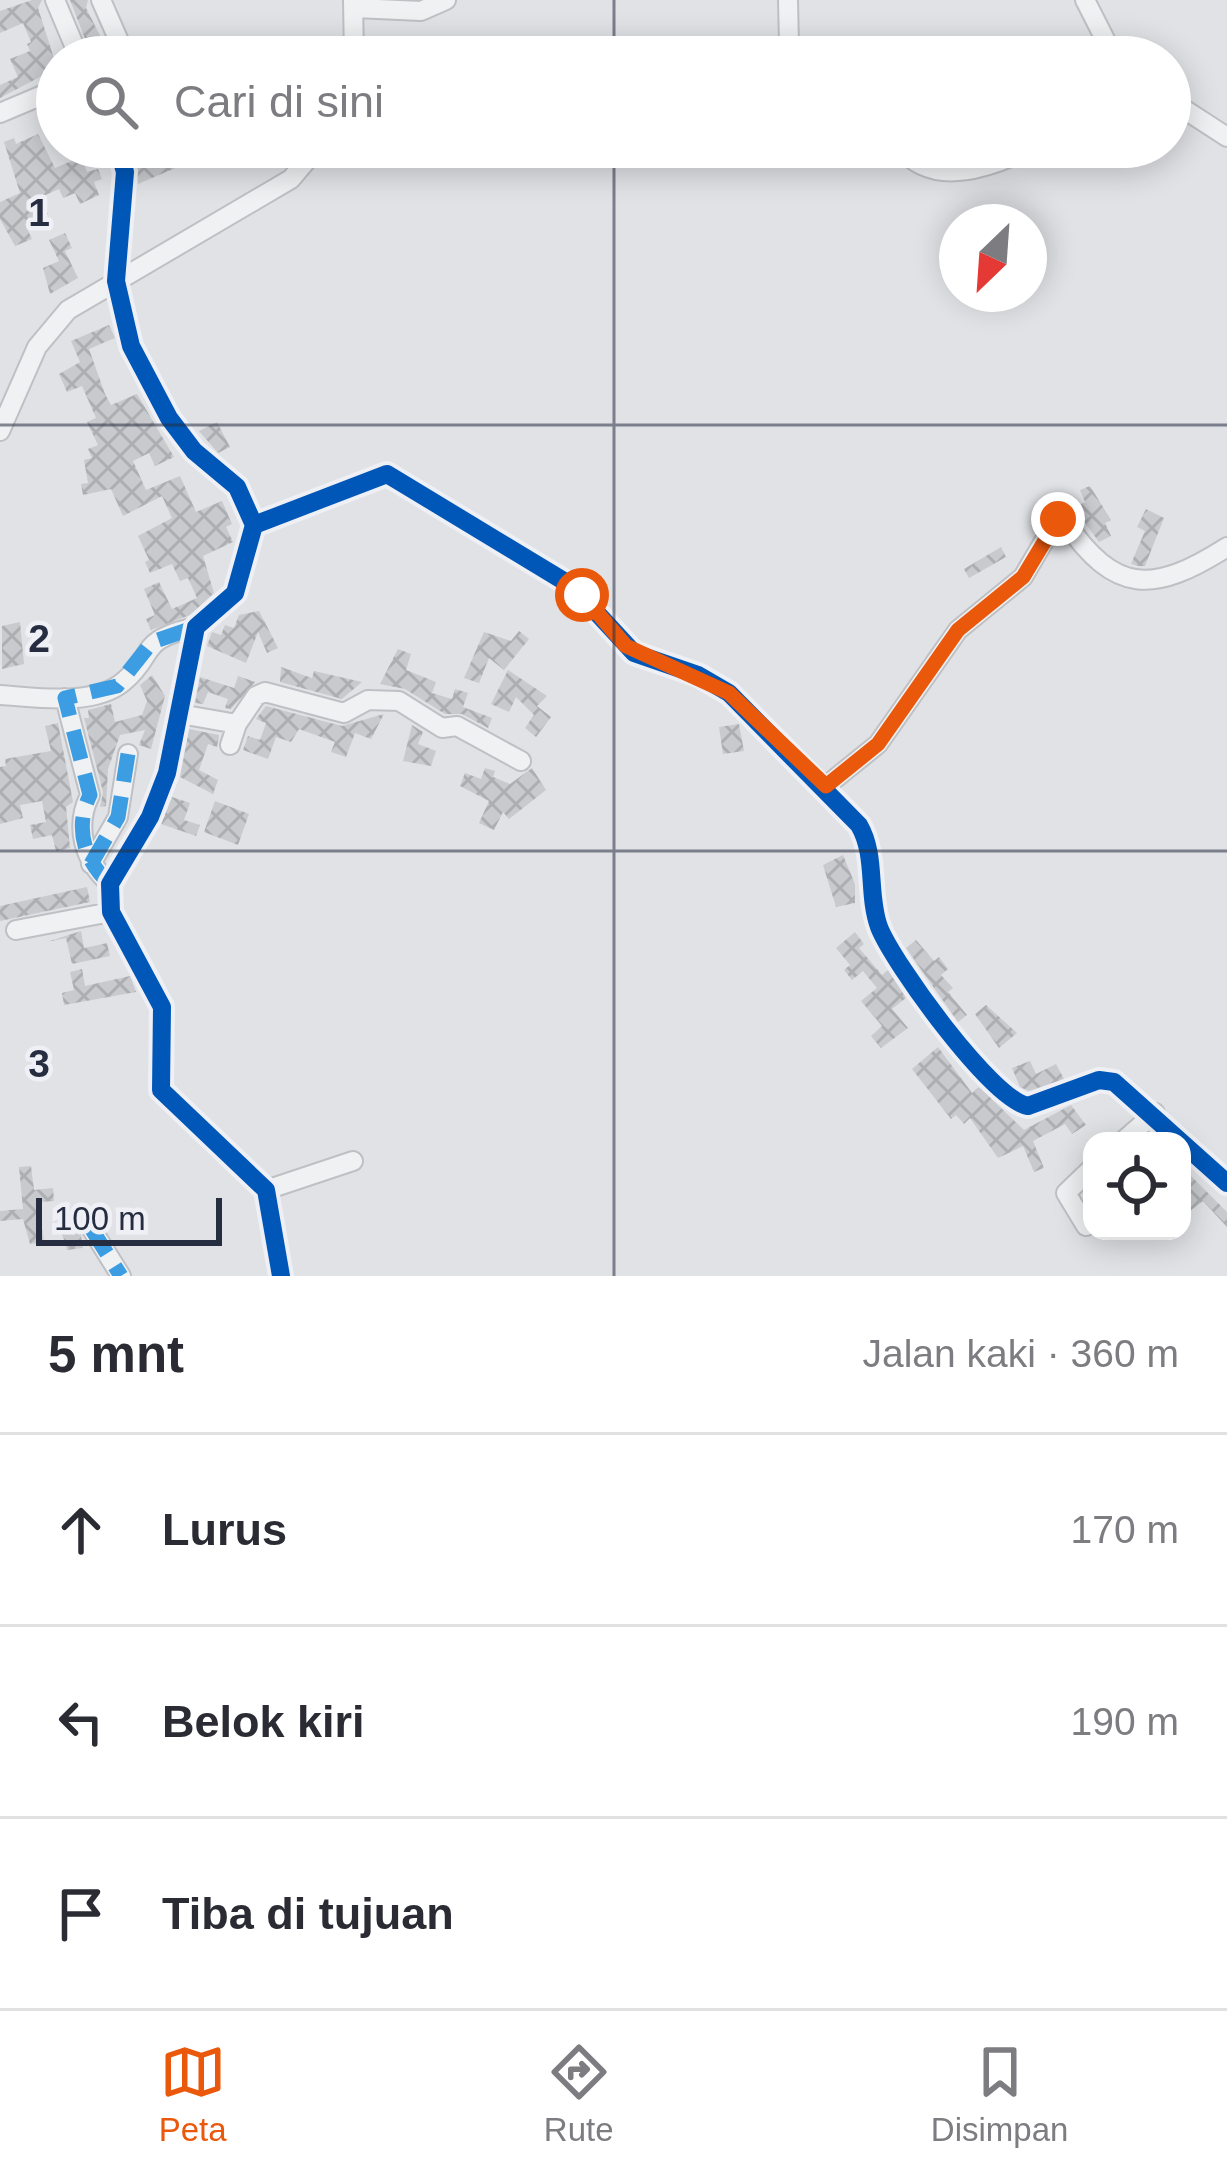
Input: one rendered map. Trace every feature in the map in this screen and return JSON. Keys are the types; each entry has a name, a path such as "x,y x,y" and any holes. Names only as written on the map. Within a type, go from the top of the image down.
{"street":[{"path":"55,0 70,36"},
{"path":"101,0 117,36"},
{"path":"354,36 354,4 421,11 446,0"},
{"path":"788,0 789,36"},
{"path":"1085,0 1103,36"},
{"path":"0,113 36,98"},
{"path":"1191,114 1227,137"},
{"path":"0,695 65,698 117,686 152,642 196,627 236,593 254,525 237,487 194,451 152,390 131,346 116,281 124,168"},
{"path":"0,431 19,383 52,327 80,300 291,179 300,168"},
{"path":"929,168 945,172 968,168"},
{"path":"254,525 373,476 395,478 572,586 634,653 698,675 729,693 826,786 867,841 883,934 956,1043 1010,1098 1028,1106 1106,1080 1219,1160 1227,1184"},
{"path":"826,786 878,744 958,630 1023,577 1058,519 1093,560 1124,577 1172,578 1227,547"},
{"path":"196,627 180,714 153,812 110,884 111,912 158,994 161,1090 266,1190 281,1276"},
{"path":"230,745 237,724 256,696 266,692 344,713 368,700 395,700 521,761"},
{"path":"65,698 90,795 82,819 91,864 110,884"},
{"path":"180,714 237,724"},
{"path":"91,864 118,817 128,754"},
{"path":"16,930 111,912"},
{"path":"1134,1132 1155,1114"},
{"path":"266,1190 353,1161"},
{"path":"1083,1177 1066,1193 1083,1221"},
{"path":"92,1228 121,1276"}],"building":[{"path":"42,0 38,8 47,36 36,36 36,79 0,98 0,85 18,77 10,59 30,51 27,44 31,42 23,23 0,33 0,11"},
{"path":"70,0 88,0 86,8 100,36 84,36"},
{"path":"36,135 36,168 98,169 102,179 94,182 99,195 80,204 75,193 63,198 59,189 41,197 48,214 25,224 32,239 15,246 0,219 0,202 20,193 4,142 14,138 16,144"},
{"path":"135,168 175,168 138,184"},
{"path":"65,233 72,248 65,251 78,278 50,294 43,268 59,261 49,240"},
{"path":"109,325 115,338 89,349 105,394 111,405 137,394 174,457 155,466 149,453 133,461 146,490 180,476 196,512 222,501 232,524 226,527 233,542 203,556 214,593 190,615 151,630 146,619 155,615 144,589 159,582 172,609 197,598 188,578 180,581 172,564 150,573 145,562 149,560 138,536 172,518 162,496 123,516 111,489 83,495 81,484 88,483 84,460 92,458 88,449 98,445 87,422 96,418 82,386 67,392 59,374 80,362 71,341"},
{"path":"217,422 230,447 218,453 199,431"},
{"path":"1090,486 1111,520 1105,523 1111,536 1099,542 1074,508 1085,502 1080,490"},
{"path":"1146,509 1164,518 1145,566 1139,566 1131,564 1145,531 1137,527"},
{"path":"1001,547 1006,557 969,578 964,569"},
{"path":"259,611 278,648 267,653 258,632 246,663 207,646 212,632 221,635 225,625 234,628 239,615"},
{"path":"20,622 24,664 2,669 2,626"},
{"path":"519,631 529,639 504,670 489,658 479,683 464,678 484,632 511,641"},
{"path":"398,649 411,654 406,670 436,682 432,693 452,699 455,689 468,693 463,707 492,718 488,728 462,714 445,714 405,689 380,684"},
{"path":"281,667 312,678 314,671 362,682 342,699 280,682"},
{"path":"508,670 547,696 537,706 551,717 536,737 525,728 534,715 516,697 509,712 491,704"},
{"path":"152,675 165,696 151,749 139,745 145,730 120,735 108,769 106,806 100,807 103,792 84,718 89,718 88,710 111,704 115,722 142,715 147,701 140,685"},
{"path":"238,676 255,682 231,709 225,708 228,699 208,692 203,704 195,703 200,677 234,688"},
{"path":"266,706 342,726 384,714 371,739 355,733 346,757 331,752 335,742 299,729 291,742 276,737 268,759 243,750 248,736 260,740 266,723 256,719"},
{"path":"58,723 73,802 66,807 70,848 56,851 52,835 33,839 30,825 46,822 42,801 20,805 23,818 0,824 0,767 6,766 5,759 51,751 45,726"},
{"path":"739,724 744,751 723,754 719,727"},
{"path":"412,725 423,732 418,744 436,751 431,766 403,761"},
{"path":"189,729 219,735 217,747 208,744 199,770 218,780 213,794 180,777"},
{"path":"485,768 510,784 532,768 546,790 509,819 503,812 494,830 479,823 489,801 460,786 465,773 481,779"},
{"path":"172,797 190,803 184,820 200,825 196,836 161,824"},
{"path":"215,801 249,814 238,845 204,832"},
{"path":"843,855 855,884 855,903 836,907 823,865"},
{"path":"87,887 90,902 0,921 0,906"},
{"path":"81,931 84,948 107,943 110,956 72,964 66,938 47,942"},
{"path":"855,932 864,944 859,948 882,975 888,970 906,998 892,1009 908,1028 881,1048 871,1036 882,1026 861,1001 877,988 863,971 852,980 844,970 850,965 836,948"},
{"path":"916,940 948,969 941,975 953,988 948,992 967,1015 958,1022 906,948"},
{"path":"82,969 85,986 130,976 136,992 64,1005 62,993 74,990 70,972"},
{"path":"986,1005 1017,1033 999,1048 975,1014"},
{"path":"938,1047 972,1093 979,1087 1024,1130 1071,1105 1086,1125 1072,1134 1065,1124 1033,1141 1044,1168 1034,1172 1023,1146 998,1158 970,1118 964,1124 956,1115 951,1119 912,1069"},
{"path":"1030,1061 1036,1074 1056,1064 1064,1079 1029,1091 1020,1087 1012,1068"},
{"path":"31,1166 34,1190 53,1188 54,1201 38,1202 44,1242 30,1244 23,1219 0,1221 0,1211 23,1209 19,1167"},
{"path":"1191,1176 1227,1212 1227,1227 1203,1201 1191,1210"},
{"path":"79,1222 83,1248 67,1250 59,1223"}],"marked path":[{"path":"110,884 84,843 83,819 90,795 65,698 117,686 152,642 196,627"},
{"path":"91,864 118,817 128,754"},
{"path":"91,1228 121,1276"}],"cycle path":[{"path":"124,168 116,281 131,346 169,418 194,451 237,487 254,525 235,593 196,627 167,773 150,817 110,884 111,912 162,1007 161,1090 266,1190 281,1276"},
{"path":"254,525 387,474 572,586 634,653 698,675 729,693 859,825 868,849 875,914 888,945 945,1028 992,1081 1028,1106 1099,1080 1114,1082 1227,1183"}],"route":[{"path":"582,595 626,646 729,693 826,786 878,744 950,639 1015,586 1058,519"}]}
